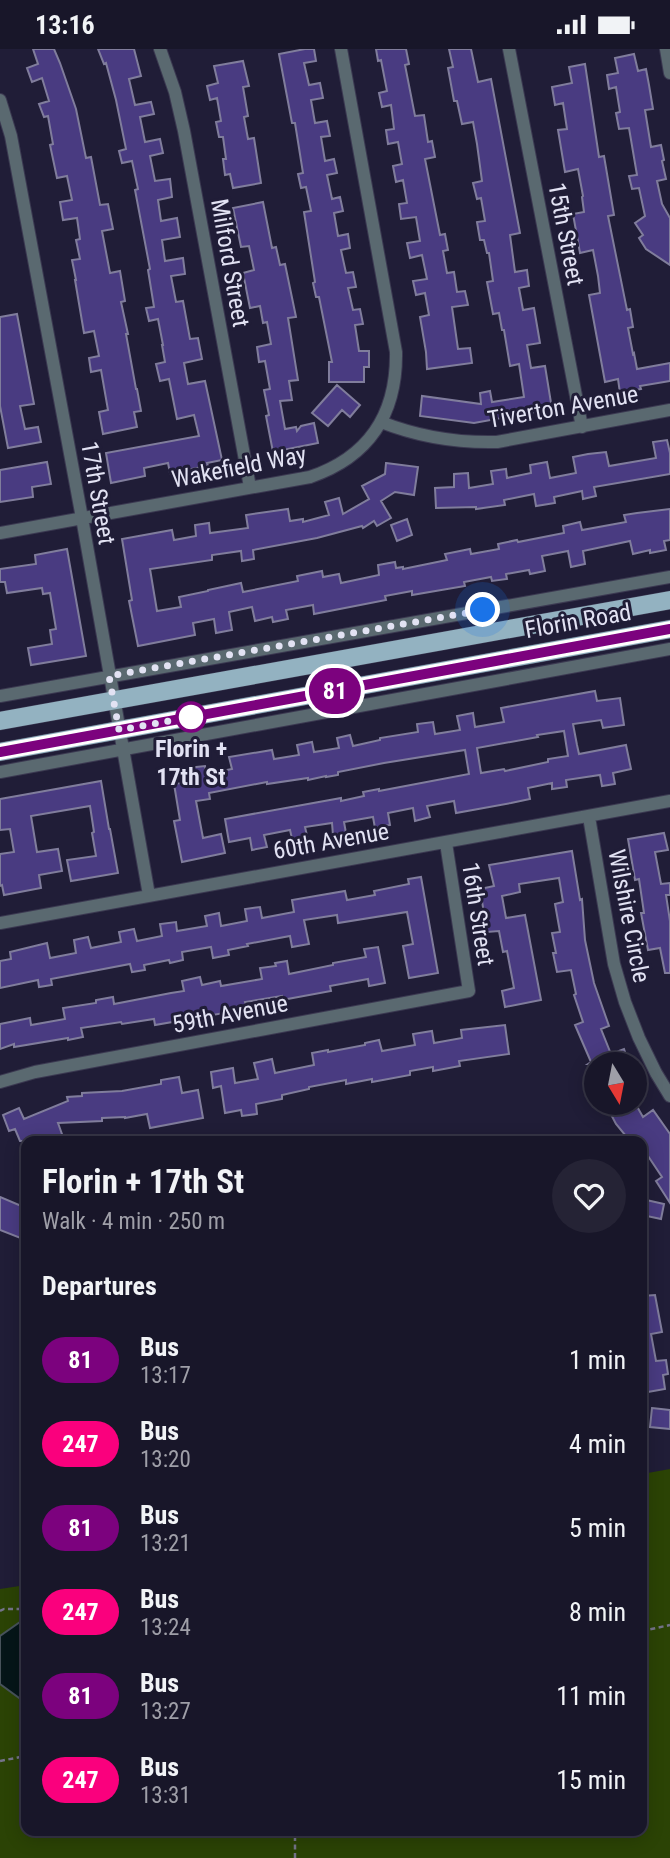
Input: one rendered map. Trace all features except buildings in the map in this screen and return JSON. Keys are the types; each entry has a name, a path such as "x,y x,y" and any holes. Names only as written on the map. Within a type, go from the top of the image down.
{"main road":[{"name":"Florin Road","path":"0,721 670,600"},
{"name":"Florin Road","path":"0,752 670,629"}],"street":[{"name":"Milford Street","path":"160,49 175,92 184,131 250,487"},
{"name":"Wakefield Way","path":"0,533 310,477 343,462 359,450 372,435 387,411 393,392 396,352 341,49"},
{"name":"15th Street","path":"509,49 582,427"},
{"path":"666,49 670,73"},
{"name":"17th Street","path":"0,100 10,136 82,518 149,895"},
{"name":"Tiverton Avenue","path":"381,422 447,441 497,442 670,410"},
{"name":"Florin Road","path":"0,696 670,577"},
{"name":"Florin Road","path":"0,772 670,649"},
{"name":"60th Avenue","path":"0,923 670,801"},
{"name":"Wilshire Circle","path":"589,817 614,964 625,1002 639,1038 670,1096"},
{"name":"16th Street","path":"446,843 469,991"},
{"name":"59th Avenue","path":"0,1082 34,1072 469,991"}],"path":[{"path":"0,1611 21,1609"},
{"path":"647,1630 670,1625"},
{"path":"0,1761 21,1757"},
{"path":"295,1836 295,1858"}],"green space":[{"path":"670,1469 670,1858 0,1858 0,1589 21,1586 21,1836 647,1836 647,1473"}],"shaded area":[{"path":"21,1622 21,1699 0,1684 0,1636"}],"bus line":[{"name":"81","path":"0,752 670,629"}],"place":[{"name":"Florin + 17th St","path":"191,717"}],"route":[{"path":"191,717 198,716 119,730 109,676 483,610"}]}
